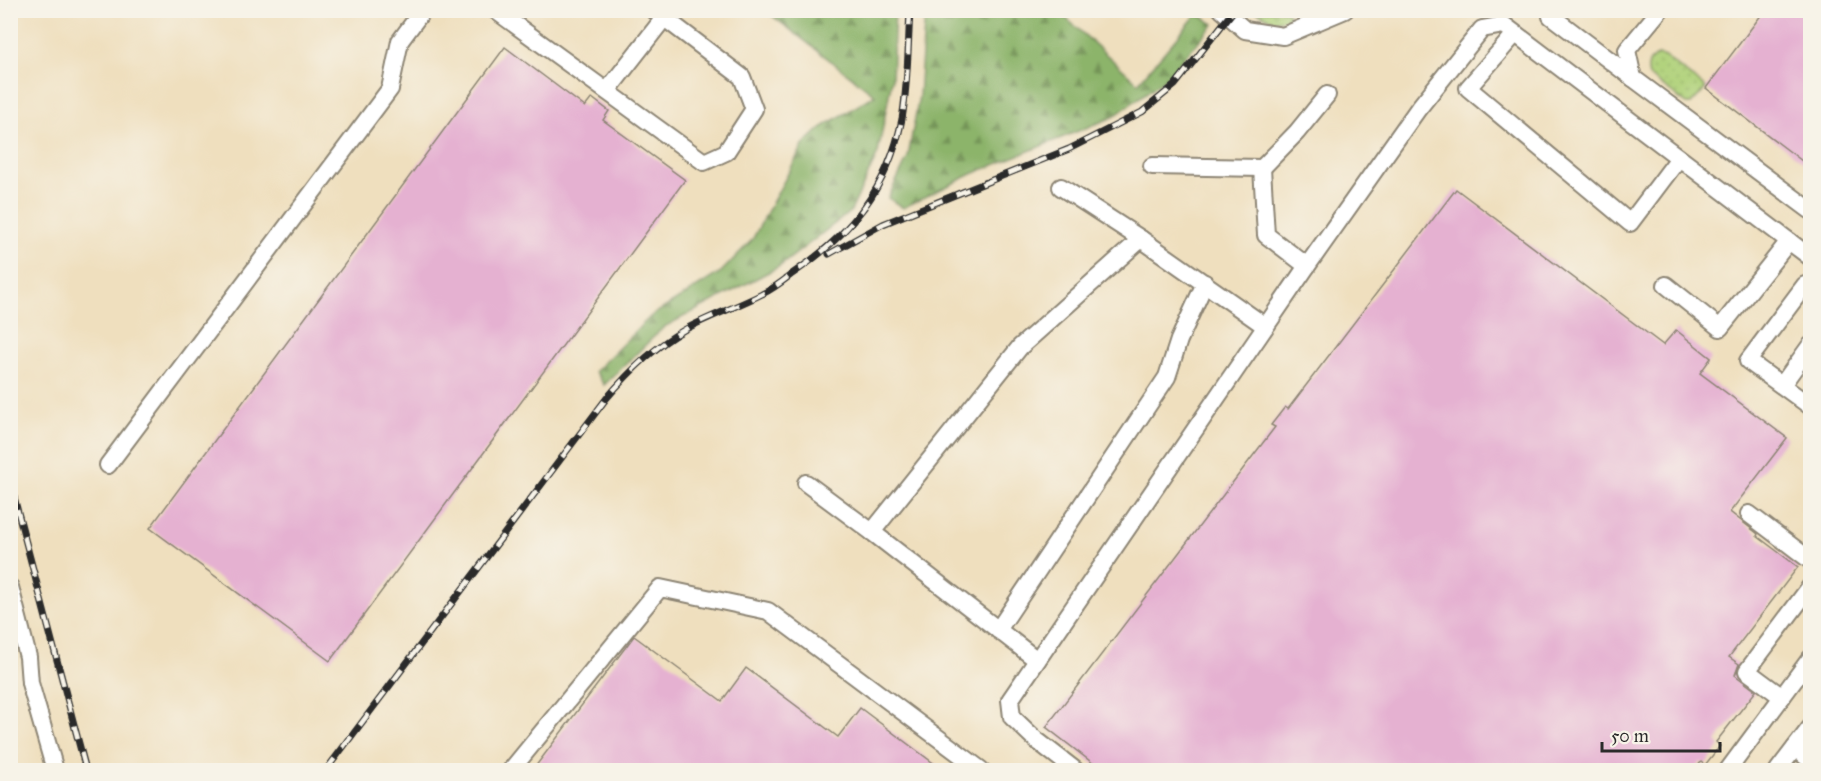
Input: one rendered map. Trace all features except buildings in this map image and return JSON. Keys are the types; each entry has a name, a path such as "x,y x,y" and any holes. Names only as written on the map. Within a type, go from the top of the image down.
{"street":[{"path":"108,465 390,89 400,41 423,10"},
{"path":"495,10 704,162 726,152 754,109 742,76 659,14 607,91"},
{"path":"1222,10 1245,30 1283,36 1345,10"},
{"path":"1552,10 1551,16 1810,210"},
{"path":"1633,78 1627,50 1660,10"},
{"path":"1075,771 1012,717 1010,700 1307,266 1418,109 1482,29 1504,25 1810,257"},
{"path":"1515,34 1468,88 1630,223 1679,158"},
{"path":"1152,166 1262,168 1297,132 1327,95"},
{"path":"1262,168 1266,235 1307,266"},
{"path":"1061,187 1141,239 1265,326"},
{"path":"872,532 1020,347 1141,239"},
{"path":"1666,285 1720,328 1789,241"},
{"path":"998,630 1167,377 1179,340 1205,283"},
{"path":"1810,289 1805,285 1748,361 1810,406"},
{"path":"1782,385 1810,346"},
{"path":"807,483 1037,660"},
{"path":"1749,514 1810,560"},
{"path":"10,587 28,657 30,683 55,771"},
{"path":"1782,697 1747,671 1810,587"},
{"path":"511,771 660,588 768,611 981,771"},
{"path":"1728,771 1810,659"},
{"path":"1778,771 1810,728"},
{"path":"1795,748 1810,760"}],"green space":[{"path":"766,11 895,11 892,79 878,153 851,211 780,266 664,327 604,385 595,371 651,316 721,272 752,240 804,144 821,128 875,95"},
{"path":"925,11 1058,11 1138,83 1197,14 1214,24 1165,79 1113,117 972,174 903,208 888,198 908,157 919,96"},
{"path":"1255,11 1287,11 1290,18 1274,21"},
{"path":"1658,55 1665,57 1706,88 1691,104 1687,104 1649,76 1649,64"}],"railway":[{"path":"326,770 606,399 623,380 652,352 673,337 778,285 832,243 864,208 887,167 902,119 907,79 910,10"},
{"path":"829,254 883,224 1069,149 1142,112 1175,85 1234,10"},
{"path":"10,482 86,770"}]}
